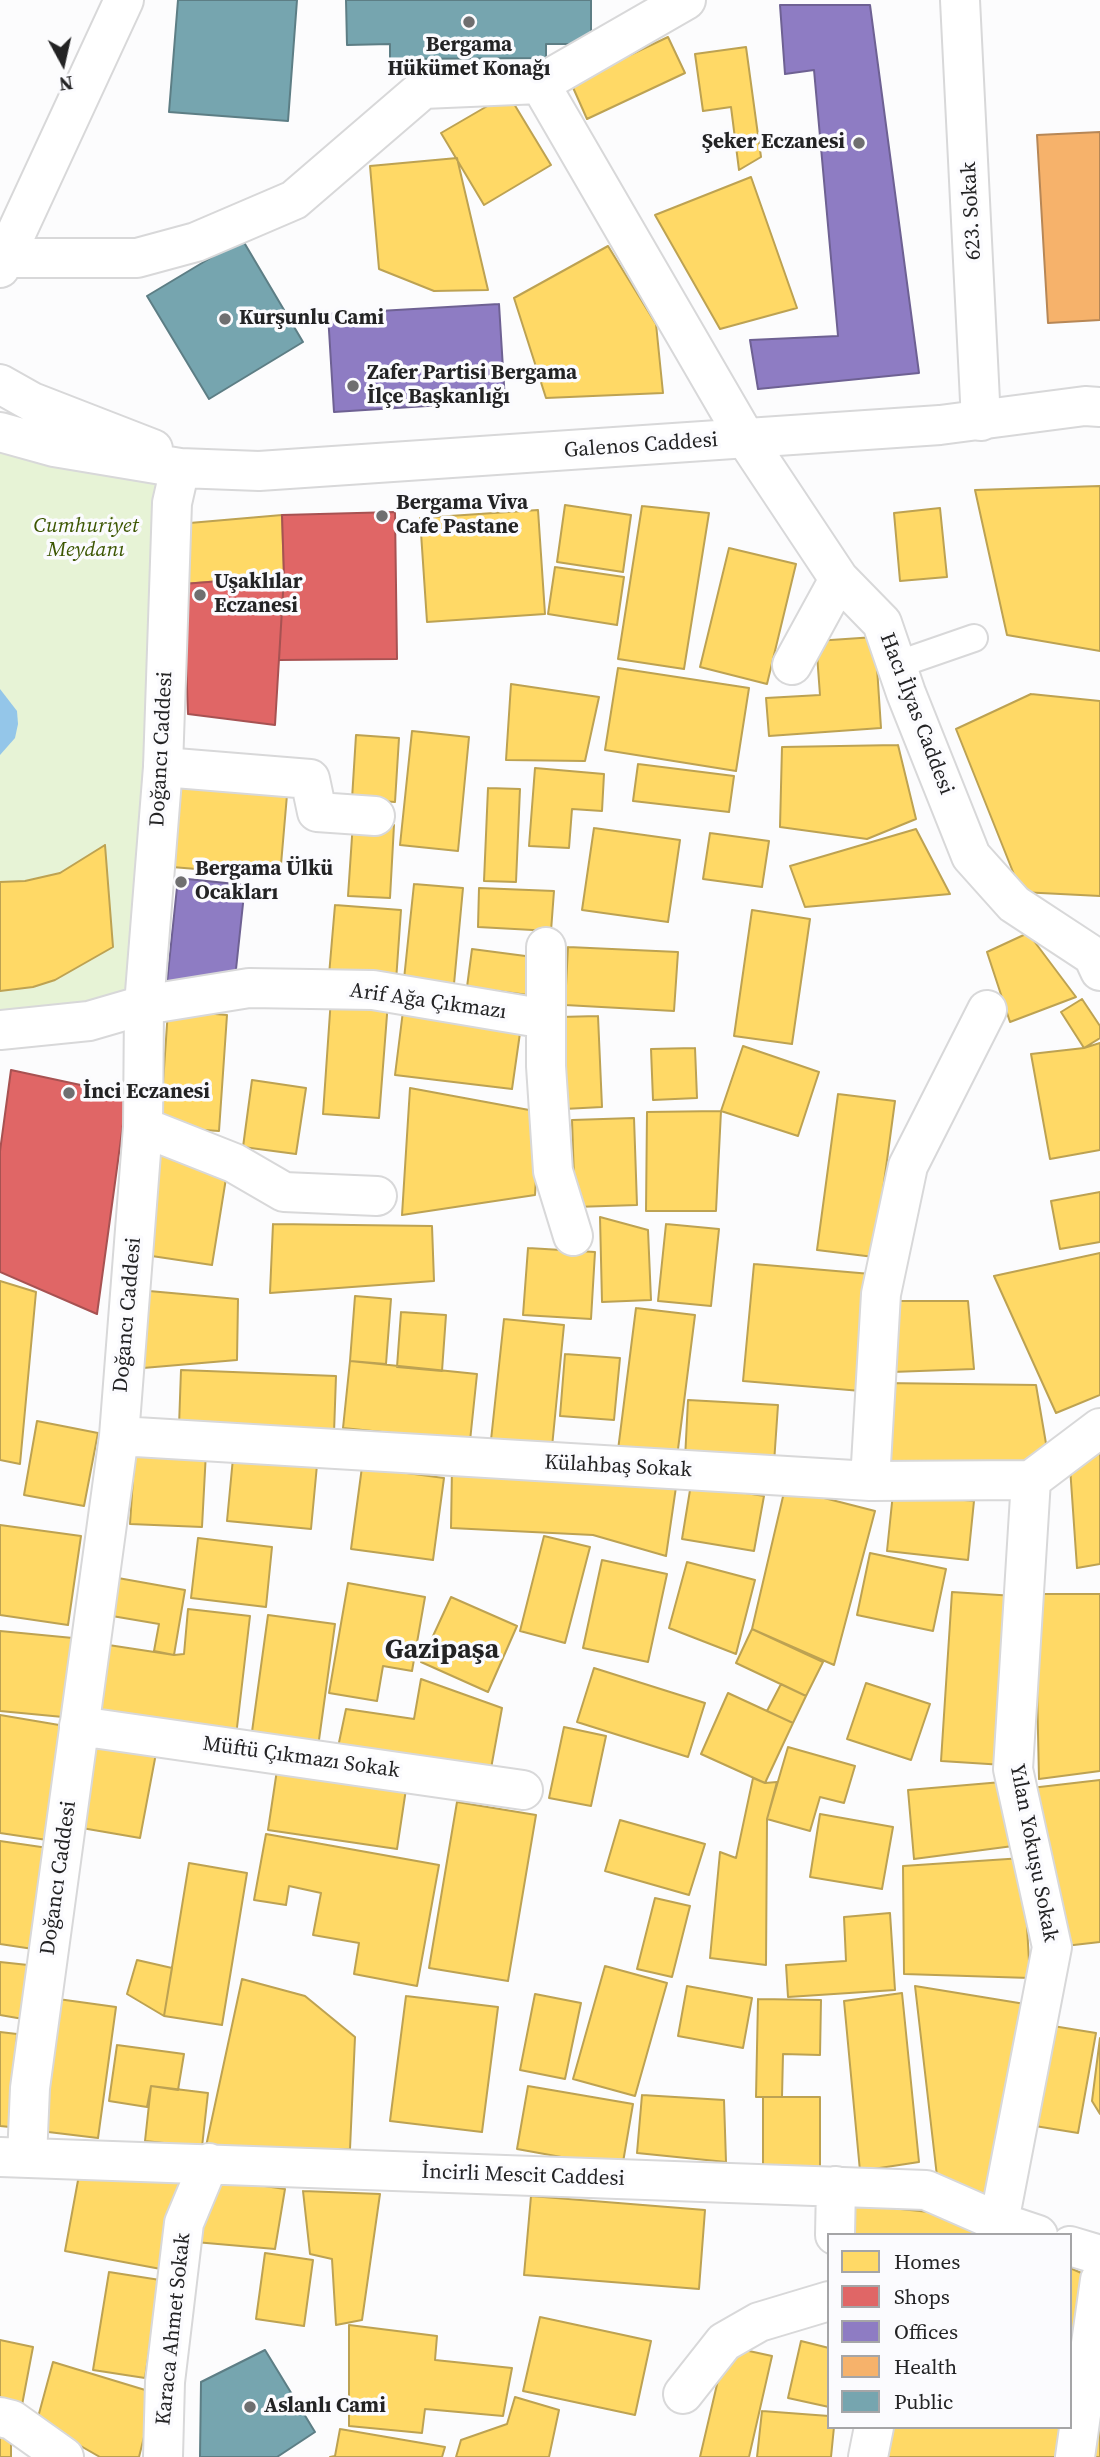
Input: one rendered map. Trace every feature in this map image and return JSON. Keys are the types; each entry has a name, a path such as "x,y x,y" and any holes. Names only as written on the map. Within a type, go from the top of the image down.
{"street":[{"path":"124,0 2,263 137,258 196,242 294,200 422,89 540,84 686,0"},
{"name":"623. Sokak","path":"961,0 981,421"},
{"name":"Hacı İlyas Caddesi","path":"540,84 746,439 839,579 882,623 971,856 1014,904 1098,960"},
{"path":"0,384 32,402 136,440 180,468"},
{"name":"Galenos Caddesi","path":"0,432 54,447 180,468 260,471 746,439 981,421 1085,406 1100,407"},
{"name":"Doğancı Caddesi","path":"14,2157 30,2088 119,1436 143,1127 144,1005 163,767 172,503 180,468"},
{"path":"792,665 839,579"},
{"path":"163,767 310,779 317,812 375,816"},
{"path":"546,947 545,1019 553,1171 573,1236"},
{"name":"Arif Ağa Çıkmazı","path":"0,1030 89,1021 144,1005 249,988 373,990 545,1019"},
{"path":"870,1481 881,1294 908,1166 987,1010"},
{"path":"143,1127 234,1163 284,1192 377,1196"},
{"path":"1031,1480 1100,1428"},
{"name":"Külahbaş Sokak","path":"119,1436 870,1481 1031,1480"},
{"name":"Yılan Yokuşu Sokak","path":"999,2222 1052,1947 1013,1769 1031,1480"},
{"name":"Müftü Çıkmazı Sokak","path":"79,1726 523,1790"},
{"name":"İncirli Mescit Caddesi","path":"14,2157 926,2190 999,2222 1032,2233"},
{"name":"Karaca Ahmet Sokak","path":"163,2457 165,2382 184,2223 209,2163"},
{"path":"835,2233 836,2186"},
{"path":"1072,2246 1100,2255"},
{"path":"1075,2457 1100,2280"},
{"path":"683,2394 724,2342 760,2322 827,2302"},
{"path":"0,2417 12,2420 64,2457"},
{"path":"868,2457 874,2429"}],"lane":[{"path":"896,665 974,638"}],"green space":[{"name":"Cumhuriyet Meydanı","path":"0,432 180,468 144,1005 0,1030"}],"water":[{"path":"0,689 17,711 18,724 15,738 0,755"}],"building: Homes":[{"path":"668,37 685,73 587,119 571,83"},
{"path":"746,47 761,157 739,170 731,107 703,111 695,54"},
{"path":"508,94 551,165 484,205 441,133"},
{"path":"457,158 488,290 434,291 379,269 370,166"},
{"path":"751,177 797,308 720,329 655,215"},
{"path":"608,246 656,324 663,393 546,398 514,298"},
{"path":"1100,486 1100,651 1007,635 975,490"},
{"path":"565,505 631,515 623,572 557,562"},
{"path":"642,506 709,513 684,669 618,659"},
{"path":"940,508 947,577 900,581 894,513"},
{"path":"538,510 545,614 427,622 420,518"},
{"path":"282,515 284,576 183,584 178,524"},
{"path":"729,548 796,564 767,684 700,667"},
{"path":"555,567 624,577 617,625 548,614"},
{"path":"875,637 881,728 769,736 766,698 820,695 816,641"},
{"path":"618,668 749,688 736,771 605,750"},
{"path":"511,684 599,697 585,761 506,760"},
{"path":"1031,694 1100,701 1100,896 1021,892 956,729"},
{"path":"412,731 469,737 458,851 400,845"},
{"path":"356,735 399,738 395,802 352,799"},
{"path":"898,745 916,819 867,839 780,827 782,747"},
{"path":"638,764 734,776 729,812 633,801"},
{"path":"535,768 604,774 602,811 572,809 569,848 529,846"},
{"path":"179,786 287,795 280,876 172,867"},
{"path":"488,788 520,789 516,882 484,881"},
{"path":"353,822 394,825 390,898 348,896"},
{"path":"594,828 680,840 668,922 582,910"},
{"path":"916,829 950,894 805,907 790,866"},
{"path":"710,833 769,841 762,887 703,879"},
{"path":"105,845 113,947 55,980 33,987 0,991 0,882 25,881 60,873"},
{"path":"414,884 463,888 454,984 404,979"},
{"path":"479,888 554,891 551,931 478,927"},
{"path":"335,905 401,910 396,981 329,975"},
{"path":"752,910 810,919 792,1044 734,1036"},
{"path":"1028,933 1076,997 1010,1022 987,952"},
{"path":"568,947 678,952 674,1011 565,1005"},
{"path":"472,949 533,957 528,995 467,987"},
{"path":"331,998 388,1002 379,1118 323,1114"},
{"path":"1082,999 1100,1026 1100,1038 1084,1048 1061,1012"},
{"path":"168,1010 227,1015 219,1131 160,1127"},
{"path":"403,1011 521,1026 512,1089 395,1075"},
{"path":"598,1016 602,1107 564,1109 560,1017"},
{"path":"1100,1043 1100,1150 1050,1159 1031,1054 1084,1048"},
{"path":"743,1046 819,1072 798,1136 721,1111"},
{"path":"695,1048 697,1098 653,1100 651,1049"},
{"path":"252,1080 306,1088 296,1154 243,1147"},
{"path":"410,1088 540,1112 535,1195 402,1215"},
{"path":"838,1094 895,1101 874,1257 817,1250"},
{"path":"721,1111 716,1211 646,1211 647,1112"},
{"path":"634,1118 637,1205 575,1207 572,1120"},
{"path":"160,1155 228,1166 212,1265 145,1255"},
{"path":"1100,1192 1100,1242 1060,1249 1051,1201"},
{"path":"600,1217 648,1230 651,1300 602,1302"},
{"path":"273,1224 432,1226 434,1281 270,1293"},
{"path":"666,1224 719,1229 711,1306 658,1301"},
{"path":"528,1248 595,1252 591,1319 523,1315"},
{"path":"1100,1253 1100,1395 1056,1413 994,1276"},
{"path":"754,1264 871,1274 861,1391 743,1381"},
{"path":"0,1281 36,1292 20,1464 0,1460"},
{"path":"138,1290 238,1299 237,1360 143,1368"},
{"path":"355,1296 391,1299 386,1364 350,1361"},
{"path":"891,1301 968,1301 974,1369 892,1372"},
{"path":"636,1308 695,1315 677,1457 618,1450"},
{"path":"401,1312 446,1315 442,1371 397,1367"},
{"path":"504,1319 564,1325 552,1447 491,1440"},
{"path":"565,1354 620,1358 614,1420 560,1416"},
{"path":"350,1361 477,1374 470,1441 343,1428"},
{"path":"181,1370 336,1376 334,1433 179,1426"},
{"path":"883,1383 1036,1385 1049,1461 884,1470"},
{"path":"688,1400 778,1405 774,1463 685,1459"},
{"path":"37,1421 98,1433 84,1506 24,1495"},
{"path":"135,1448 206,1452 202,1527 130,1524"},
{"path":"1100,1451 1100,1564 1077,1568 1070,1467"},
{"path":"233,1458 317,1465 311,1529 227,1521"},
{"path":"362,1467 444,1478 433,1560 351,1549"},
{"path":"452,1467 676,1487 666,1556 593,1535 451,1528"},
{"path":"691,1484 764,1496 754,1551 682,1539"},
{"path":"785,1488 875,1511 834,1665 752,1629"},
{"path":"893,1493 974,1501 968,1560 887,1551"},
{"path":"0,1525 81,1536 68,1625 0,1615"},
{"path":"544,1536 590,1547 565,1643 520,1631"},
{"path":"198,1538 272,1547 266,1607 191,1598"},
{"path":"870,1553 946,1569 933,1631 857,1615"},
{"path":"602,1560 667,1574 648,1662 583,1648"},
{"path":"687,1562 755,1580 736,1654 669,1628"},
{"path":"118,1578 185,1590 174,1655 154,1651 159,1624 112,1616"},
{"path":"348,1583 425,1597 412,1671 383,1666 377,1701 329,1693"},
{"path":"952,1592 1015,1596 1004,1765 941,1761"},
{"path":"1035,1594 1100,1594 1100,1771 1039,1779"},
{"path":"451,1597 517,1626 488,1692 421,1662"},
{"path":"188,1609 250,1616 236,1736 93,1720 102,1644 174,1655 184,1654"},
{"path":"268,1615 335,1624 318,1747 251,1739"},
{"path":"752,1629 823,1662 806,1696 736,1663"},
{"path":"0,1631 73,1638 63,1717 0,1711"},
{"path":"594,1668 705,1703 688,1757 577,1722"},
{"path":"421,1679 502,1708 490,1774 337,1752 346,1709 414,1719"},
{"path":"866,1683 930,1704 911,1760 847,1739"},
{"path":"781,1684 806,1696 793,1723 767,1711"},
{"path":"728,1693 793,1723 765,1783 701,1754"},
{"path":"0,1715 65,1726 47,1840 0,1833"},
{"path":"564,1727 606,1736 591,1806 549,1798"},
{"path":"93,1736 157,1748 140,1838 76,1827"},
{"path":"788,1747 855,1766 844,1803 820,1797 810,1831 767,1819"},
{"path":"277,1770 406,1789 397,1849 268,1830"},
{"path":"753,1778 765,1783 777,1782 767,1819 766,1965 710,1958 720,1852 736,1858"},
{"path":"1100,1780 1100,1942 1065,1946 1031,1788"},
{"path":"1002,1782 1013,1846 914,1859 908,1790"},
{"path":"457,1802 536,1815 508,1981 429,1968"},
{"path":"820,1814 893,1827 882,1889 810,1877"},
{"path":"620,1820 705,1844 689,1895 605,1871"},
{"path":"266,1834 439,1865 417,1986 354,1974 359,1943 313,1935 321,1893 289,1886 286,1905 254,1900"},
{"path":"0,1841 48,1848 33,1949 0,1944"},
{"path":"1023,1858 1030,1978 904,1974 903,1866"},
{"path":"189,1863 247,1873 222,2025 164,2016"},
{"path":"655,1898 690,1906 672,1977 637,1969"},
{"path":"890,1913 895,1990 788,1997 786,1965 846,1961 844,1917"},
{"path":"137,1960 172,1968 164,2016 127,1994"},
{"path":"0,1962 28,1965 23,2019 0,2015"},
{"path":"605,1966 667,1983 635,2096 573,2079"},
{"path":"242,1979 305,1996 355,2037 350,2149 205,2151"},
{"path":"687,1986 752,1998 743,2048 678,2036"},
{"path":"915,1986 1031,2005 994,2205 938,2185"},
{"path":"902,1993 919,2162 860,2171 844,2001"},
{"path":"535,1994 581,2003 565,2079 520,2070"},
{"path":"406,1996 498,2007 482,2132 390,2121"},
{"path":"58,1999 116,2007 98,2138 40,2131"},
{"path":"758,1999 821,2000 820,2055 783,2054 782,2097 756,2097"},
{"path":"1053,2026 1096,2033 1078,2133 1035,2126"},
{"path":"0,2032 17,2034 10,2127 0,2126"},
{"path":"1100,2038 1100,2114 1092,2101"},
{"path":"117,2045 184,2054 178,2090 151,2086 147,2107 109,2101"},
{"path":"151,2086 208,2093 202,2147 145,2141"},
{"path":"528,2086 633,2104 622,2168 517,2149"},
{"path":"642,2095 724,2100 726,2162 637,2153"},
{"path":"763,2097 820,2097 820,2172 763,2172"},
{"path":"81,2164 182,2183 166,2270 65,2251"},
{"path":"210,2178 285,2189 275,2249 195,2242"},
{"path":"303,2191 380,2194 362,2320 336,2325 332,2259 310,2254"},
{"path":"531,2196 705,2210 699,2289 524,2275"},
{"path":"844,2203 929,2212 981,2233 844,2233"},
{"path":"265,2253 313,2260 304,2326 256,2319"},
{"path":"1072,2269 1086,2275 1072,2377"},
{"path":"109,2272 160,2280 145,2378 93,2370"},
{"path":"540,2317 651,2341 635,2415 523,2391"},
{"path":"349,2325 437,2336 435,2360 512,2368 503,2416 425,2409 422,2433 349,2426"},
{"path":"0,2340 33,2347 22,2405 0,2400"},
{"path":"801,2341 827,2348 827,2407 788,2398"},
{"path":"726,2346 772,2356 749,2457 700,2457"},
{"path":"53,2362 155,2393 139,2457 100,2457 37,2421"},
{"path":"1100,2377 1100,2457 1089,2457"},
{"path":"515,2397 559,2410 549,2457 456,2457 461,2440 507,2424"},
{"path":"762,2411 827,2416 827,2429 834,2429 831,2457 757,2457"},
{"path":"340,2429 445,2447 442,2457 330,2457 335,2456"},
{"path":"885,2429 1065,2429 1061,2457 882,2457"},
{"path":"0,2436 11,2442 11,2457 0,2457"}],"building: Shops":[{"path":"395,512 397,659 279,660 284,576 282,515"},
{"path":"284,576 275,725 188,714 183,584"},
{"path":"11,1070 127,1095 97,1314 0,1272 0,1151"}],"building: Offices":[{"path":"780,5 870,5 919,373 758,389 750,340 838,336 814,70 785,74"},
{"path":"499,304 505,401 334,412 328,314"},
{"path":"178,878 245,885 234,988 167,982"}],"building: Health":[{"path":"1100,132 1100,320 1048,323 1037,135"}],"building: Public":[{"path":"178,0 297,0 288,121 169,112"},
{"name":"Bergama Hükümet Konağı","path":"346,0 591,0 591,44 546,44 546,58 390,59 390,44 347,45"},
{"name":"Kurşunlu Cami","path":"242,239 303,342 209,399 147,296"},
{"name":"Aslanlı Cami","path":"265,2350 315,2432 277,2457 200,2457 201,2382"}],"place":[{"name":"Bergama Hükümet Konağı","path":"469,22"},
{"name":"Şeker Eczanesi","path":"859,143"},
{"name":"Kurşunlu Cami","path":"225,319"},
{"name":"Zafer Partisi Bergama İlçe Başkanlığı","path":"353,386"},
{"name":"Bergama Viva Cafe Pastane","path":"382,516"},
{"name":"Uşaklılar Eczanesi","path":"200,595"},
{"name":"Bergama Ülkü Ocakları","path":"181,882"},
{"name":"İnci Eczanesi","path":"69,1093"},
{"name":"Aslanlı Cami","path":"250,2407"}],"district":[{"name":"Gazipaşa","path":"442,1651"}]}
